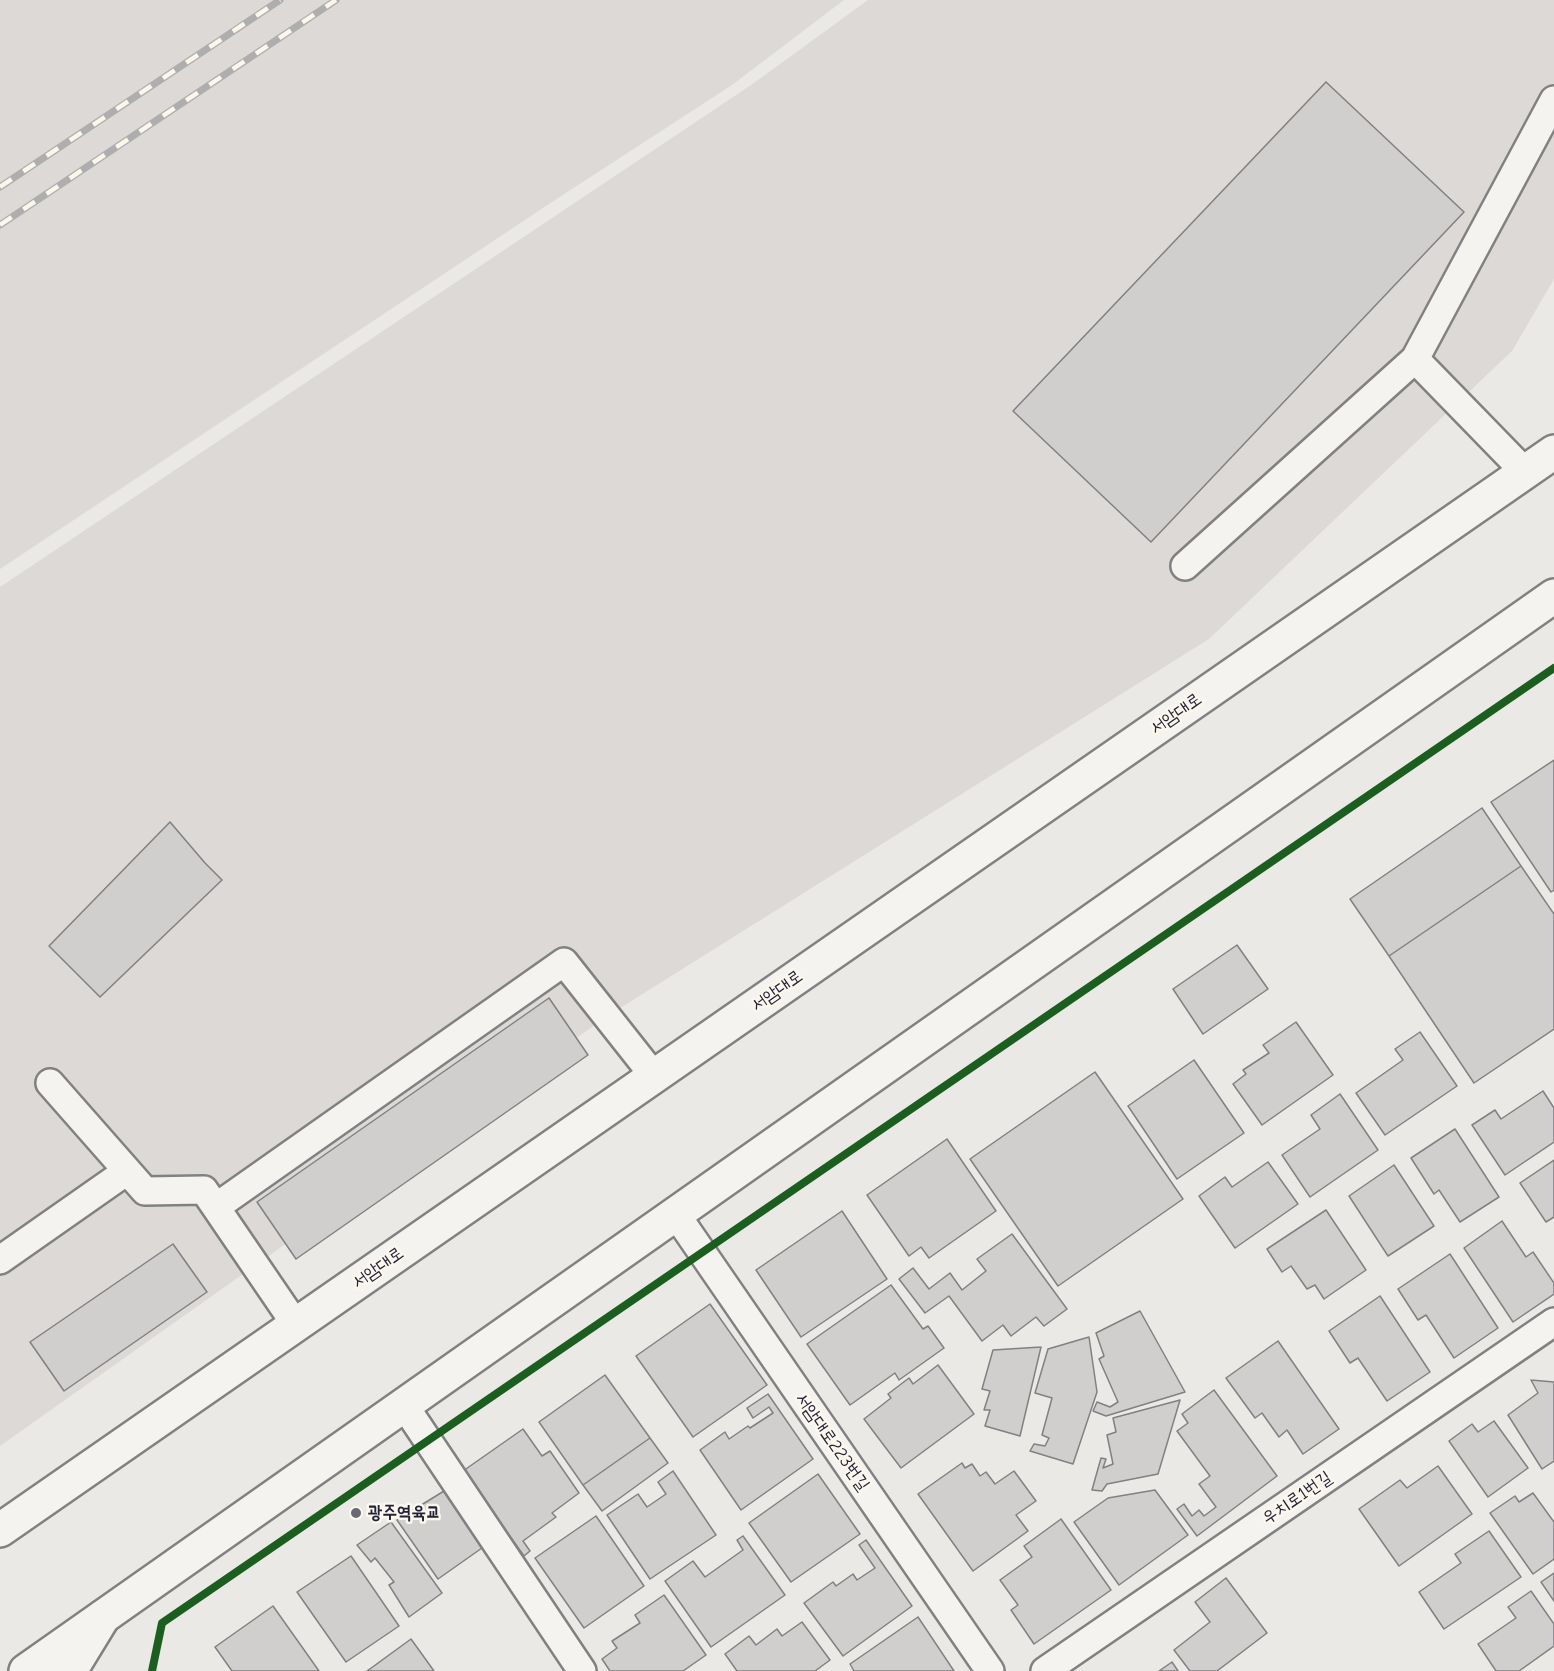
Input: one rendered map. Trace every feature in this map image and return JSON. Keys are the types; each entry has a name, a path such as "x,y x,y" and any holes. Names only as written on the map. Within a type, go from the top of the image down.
{"main road":[{"name":"서암대로","path":"0,1530 1554,452"},
{"path":"26,1671 1554,596"},
{"path":"70,1671 103,1617"}],"lane":[{"path":"1185,566 1415,359 1554,100"},
{"path":"1415,359 1525,472"},
{"path":"216,1207 564,962 654,1076"},
{"path":"50,1083 145,1191 204,1190 296,1324"},
{"path":"0,1260 128,1171"},
{"name":"서암대로223번길","path":"675,1213 990,1671"},
{"name":"우치로1번길","path":"1045,1671 1553,1326"},
{"path":"404,1405 582,1671"}],"shaded area":[{"path":"0,0 844,0 732,85 0,569"},
{"path":"868,0 1554,0 1554,279 1512,351 1209,639 609,1015 0,1446 0,587 754,83"}],"building":[{"path":"1326,82 1464,212 1151,542 1013,411"},
{"path":"1554,760 1554,890 1551,892 1491,802"},
{"path":"1482,808 1521,866 1389,956 1350,899"},
{"path":"170,822 222,880 100,997 49,946"},
{"path":"1521,866 1554,914 1554,1029 1474,1083 1389,956"},
{"path":"1237,945 1268,989 1203,1034 1173,989"},
{"path":"549,998 588,1055 296,1259 257,1202"},
{"path":"1296,1022 1333,1075 1262,1125 1233,1084 1246,1074 1243,1070 1269,1053 1263,1045"},
{"path":"1420,1032 1457,1086 1385,1135 1356,1093 1403,1060 1395,1049"},
{"path":"1194,1060 1244,1133 1177,1179 1128,1106"},
{"path":"1095,1072 1183,1199 1058,1286 970,1159"},
{"path":"1543,1091 1554,1108 1554,1142 1505,1175 1472,1125 1495,1110 1501,1119"},
{"path":"1340,1094 1378,1150 1310,1197 1282,1155 1320,1129 1311,1115"},
{"path":"1455,1129 1499,1197 1460,1222 1439,1190 1434,1194 1411,1158"},
{"path":"947,1139 996,1211 929,1258 921,1247 909,1256 867,1195"},
{"path":"1554,1160 1554,1217 1546,1222 1520,1183"},
{"path":"1268,1162 1298,1204 1235,1248 1199,1196 1225,1177 1232,1187"},
{"path":"1394,1165 1434,1226 1388,1256 1349,1196"},
{"path":"1326,1210 1366,1270 1324,1299 1315,1285 1307,1289 1291,1266 1282,1272 1267,1249"},
{"path":"842,1211 887,1279 801,1337 756,1270"},
{"path":"1502,1221 1526,1257 1533,1252 1554,1283 1554,1294 1513,1322 1464,1248"},
{"path":"1012,1234 1067,1309 1044,1326 1036,1317 1011,1336 1003,1325 982,1341 949,1296 925,1313 899,1279 913,1268 929,1289 950,1273 962,1290 986,1271 977,1259"},
{"path":"173,1244 207,1292 64,1391 30,1342"},
{"path":"1450,1254 1498,1328 1454,1358 1426,1315 1418,1320 1398,1289"},
{"path":"891,1285 923,1329 928,1326 944,1348 899,1380 895,1373 850,1405 807,1344"},
{"path":"1380,1296 1430,1372 1387,1401 1358,1358 1350,1363 1329,1331"},
{"path":"710,1304 767,1385 693,1437 636,1356"},
{"path":"1140,1311 1185,1392 1106,1416 1093,1411 1097,1402 1110,1407 1118,1402 1099,1359 1104,1356 1096,1333"},
{"path":"1089,1337 1097,1392 1073,1464 1030,1451 1034,1444 1045,1446 1049,1438 1042,1435 1052,1398 1035,1393 1048,1349"},
{"path":"1278,1341 1339,1429 1303,1454 1287,1430 1279,1437 1262,1413 1255,1418 1226,1378"},
{"path":"1041,1347 1020,1436 985,1426 990,1410 984,1410 990,1391 982,1389 993,1350"},
{"path":"938,1365 974,1414 901,1468 864,1419 891,1398 888,1394 909,1378 913,1384"},
{"path":"605,1375 650,1438 583,1485 539,1422"},
{"path":"1531,1380 1554,1382 1554,1461 1542,1469 1508,1415 1538,1393"},
{"path":"1214,1390 1277,1476 1197,1536 1177,1509 1184,1504 1192,1516 1199,1510 1204,1516 1216,1507 1199,1484 1210,1476 1177,1431 1188,1423 1182,1414"},
{"path":"768,1394 813,1459 741,1510 700,1450 725,1432 729,1439 773,1413 769,1407 753,1418 747,1408"},
{"path":"1180,1400 1158,1474 1107,1484 1102,1491 1092,1490 1101,1458 1106,1459 1103,1468 1113,1464 1107,1435 1116,1432 1113,1418"},
{"path":"1494,1421 1528,1468 1488,1497 1449,1441 1472,1424 1478,1432"},
{"path":"523,1429 542,1456 550,1451 579,1493 552,1513 556,1517 523,1541 530,1551 524,1556 463,1471"},
{"path":"650,1438 668,1463 602,1511 583,1485"},
{"path":"962,1463 965,1468 972,1464 980,1476 986,1472 995,1484 1014,1471 1036,1501 1016,1515 1028,1531 973,1571 918,1494"},
{"path":"1438,1466 1472,1514 1399,1566 1359,1509 1400,1480 1407,1488"},
{"path":"673,1471 716,1535 650,1579 607,1515 638,1494 647,1507 666,1494 658,1482"},
{"path":"818,1474 860,1534 791,1582 749,1523"},
{"path":"1155,1490 1188,1535 1119,1585 1074,1522 1108,1498"},
{"path":"444,1491 482,1548 438,1579 397,1520"},
{"path":"1533,1493 1554,1522 1554,1559 1533,1574 1490,1513 1515,1496 1519,1502"},
{"path":"596,1516 644,1586 584,1628 535,1558"},
{"path":"1061,1519 1111,1590 1034,1644 1011,1610 1018,1605 1000,1580 1032,1557 1024,1546"},
{"path":"391,1522 442,1593 409,1617 389,1585 394,1582 375,1558 371,1562 357,1545"},
{"path":"1489,1531 1521,1577 1444,1629 1419,1592 1461,1563 1455,1554"},
{"path":"743,1536 785,1595 711,1647 665,1581 693,1561 705,1577 743,1550 737,1540"},
{"path":"866,1540 912,1606 843,1656 804,1603 833,1582 836,1586 853,1574 857,1580 875,1568 859,1545"},
{"path":"351,1556 399,1626 346,1662 297,1592"},
{"path":"1554,1573 1554,1601 1541,1582"},
{"path":"1226,1578 1267,1633 1217,1671 1190,1671 1174,1650 1210,1622 1195,1602"},
{"path":"1531,1591 1554,1624 1554,1646 1519,1671 1496,1671 1478,1644 1516,1618 1508,1607"},
{"path":"664,1595 706,1655 683,1671 610,1671 602,1659 617,1648 612,1641 640,1623 635,1615"},
{"path":"273,1606 319,1671 232,1671 215,1647"},
{"path":"918,1617 954,1671 854,1671 850,1664"},
{"path":"802,1622 830,1660 815,1671 737,1671 725,1654 749,1636 756,1645 777,1629 782,1636"},
{"path":"411,1639 434,1671 367,1671"},
{"path":"1172,1662 1178,1671 1159,1671"}],"railway":[{"path":"0,187 280,0"},
{"path":"0,225 336,0"}],"cycle path":[{"path":"152,1671 162,1623 1554,668"}],"place":[{"name":"광주역육교","path":"356,1513"}]}
